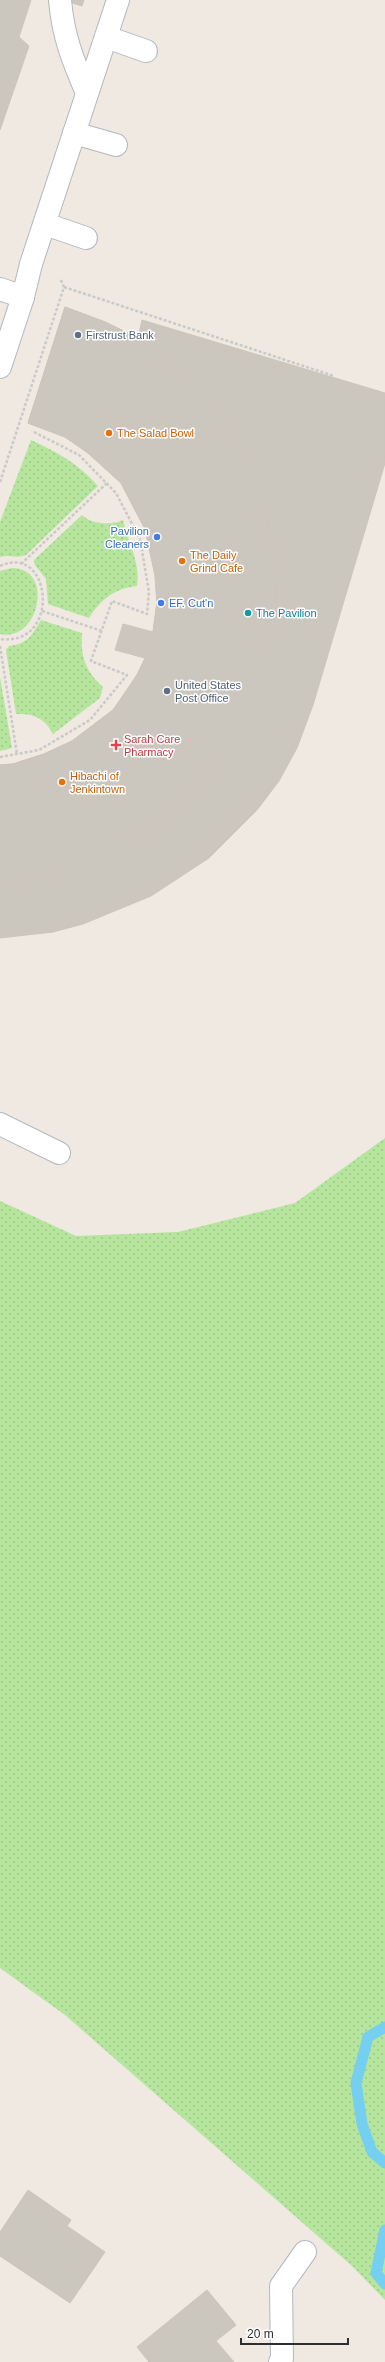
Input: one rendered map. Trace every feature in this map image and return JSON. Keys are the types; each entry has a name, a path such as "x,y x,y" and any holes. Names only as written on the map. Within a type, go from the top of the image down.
{"lane":[{"path":"60,0 62,25 70,56 87,93"},
{"path":"0,367 118,0"},
{"path":"106,37 146,51"},
{"path":"74,133 116,144"},
{"path":"45,224 86,238"},
{"path":"0,289 23,297"},
{"path":"0,1124 59,1153"},
{"path":"280,2362 282,2359 281,2286 305,2252"}],"path":[{"path":"0,482 64,287 58,273"},
{"path":"64,287 334,376"},
{"path":"0,757 39,750 90,720 127,675 91,661 112,601 147,614 149,592 140,539 116,493 79,455 32,431"},
{"path":"21,564 106,482"},
{"path":"0,566 21,564 30,568 42,583 44,592 42,611 33,629 18,639 0,640"},
{"path":"42,611 102,631"},
{"path":"0,646 17,754"}],"green space":[{"path":"31,440 67,459 83,471 98,486 26,555 19,557 0,557 0,522"},
{"path":"82,515 91,521 102,523 113,523 123,520 136,561 138,578 137,586 122,589 103,600 89,618 48,604 46,579 35,565 34,560"},
{"path":"12,568 25,571 34,580 37,591 37,604 32,617 24,627 13,634 0,634 0,571"},
{"path":"41,620 82,633 82,649 85,663 92,675 103,687 100,698 53,734 42,720 28,714 16,714 6,650 9,646 21,643 29,638"},
{"path":"0,677 12,748 0,751"},
{"path":"385,1138 385,2300 352,2266 65,2015 0,1968 0,1201 76,1236 178,1232 295,1203"}],"building":[{"path":"0,0 31,0 19,37 29,46 0,130"},
{"path":"63,0 84,0 82,6"},
{"name":"The Pavilion","path":"65,307 105,322 138,338 142,320 385,393 385,463 313,705 297,748 279,781 257,810 209,858 151,896 83,924 53,932 0,938 0,765 13,764 44,754 72,741 113,710 132,685 145,658 115,650 123,624 153,632 157,602 155,575 145,529 121,483 88,453 65,437 28,423"},
{"path":"65,307 105,322 138,338 177,369 213,407 236,441 252,474 267,521 274,558 277,612 266,670 249,717 219,767 187,806 140,838 67,874 9,887 0,887 0,765 13,764 44,754 72,741 113,710 143,666 153,632 157,602 155,575 145,529 121,483 88,453 65,437 28,423"},
{"path":"28,2190 71,2220 67,2226 105,2252 70,2303 0,2256 0,2232"},
{"path":"207,2290 236,2325 216,2341 234,2362 149,2362 137,2347"}],"waterway":[{"path":"385,2027 368,2037 356,2083 362,2124 372,2152 385,2163"},
{"path":"385,2230 376,2273 385,2284"}],"place":[{"name":"Firstrust Bank","path":"78,335"},
{"name":"The Salad Bowl","path":"109,433"},
{"name":"Pavilion Cleaners","path":"157,537"},
{"name":"The Daily Grind Cafe","path":"182,561"},
{"name":"EF. Cut'n","path":"161,603"},
{"name":"The Pavilion","path":"248,613"},
{"name":"United States Post Office","path":"167,691"},
{"name":"Sarah Care Pharmacy","path":"116,745"},
{"name":"Hibachi of Jenkintown","path":"62,782"}]}
